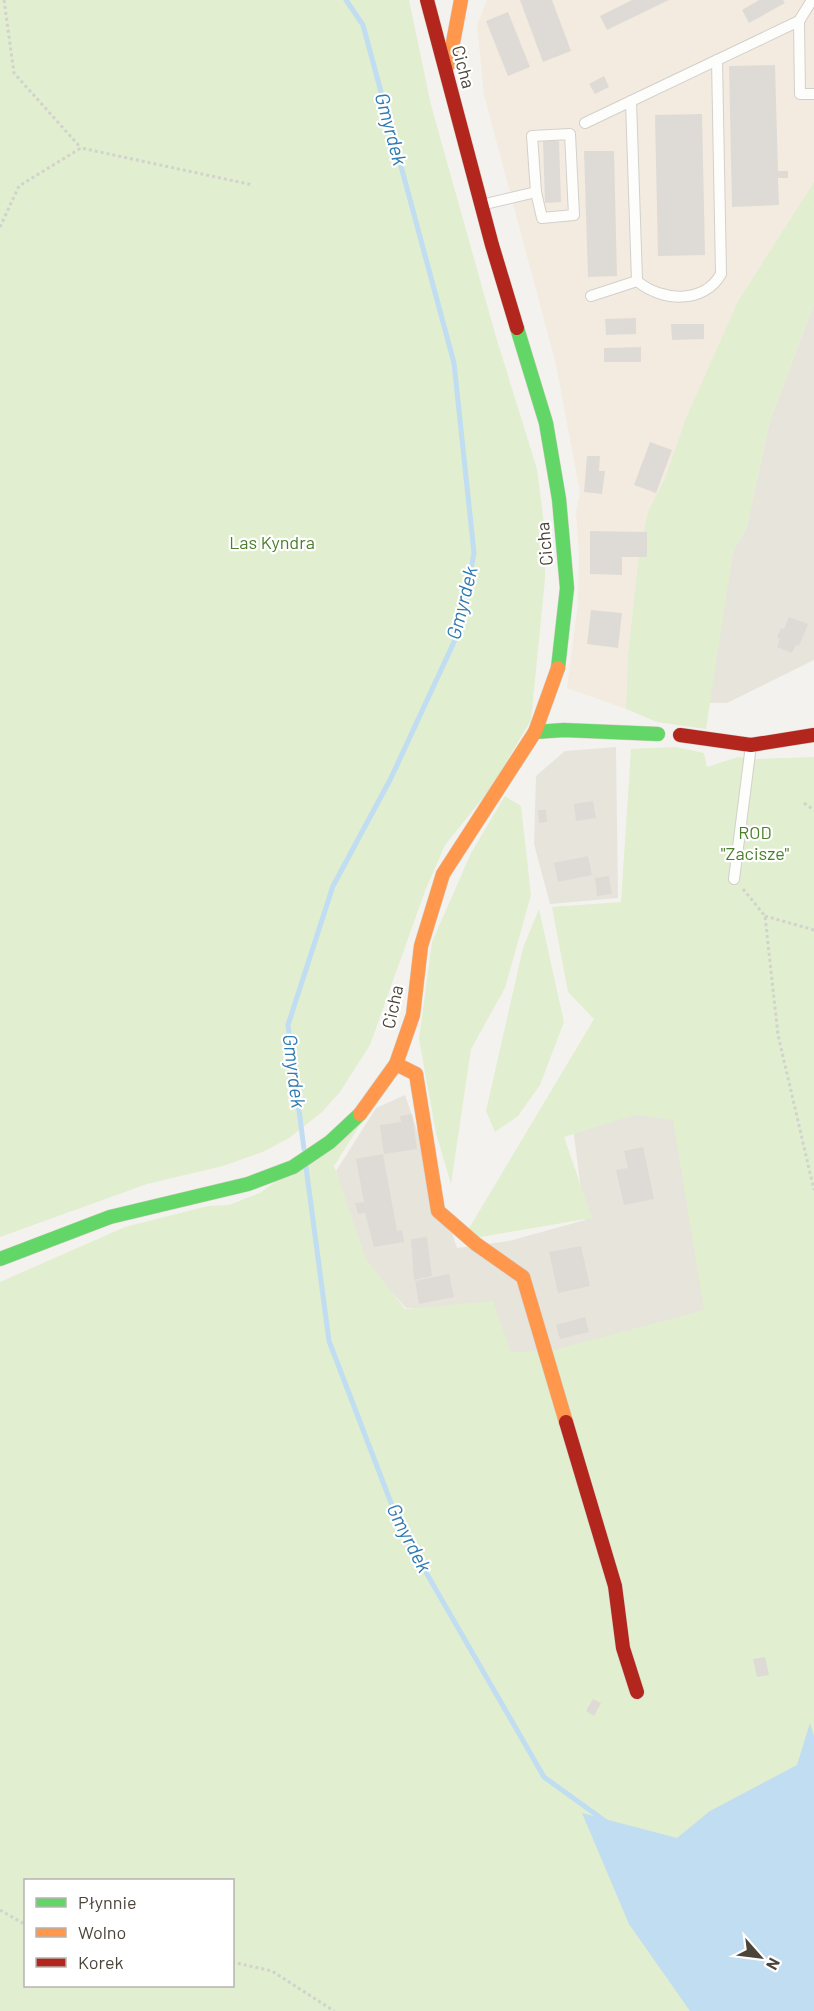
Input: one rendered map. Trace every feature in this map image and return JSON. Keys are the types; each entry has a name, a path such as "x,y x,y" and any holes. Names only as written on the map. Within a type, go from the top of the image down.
{"street":[{"name":"Cicha","path":"0,1259 110,1217 248,1185 295,1166 366,1109 396,1064 413,1015 421,946 443,874 535,732 557,675 567,588 559,499 546,423 481,205 427,0"},
{"path":"447,78 461,0"},
{"path":"535,732 564,730 658,734"},
{"path":"681,735 751,745 814,735"},
{"path":"396,1064 416,1074 438,1211 476,1244 523,1277 552,1367 615,1586 623,1648 637,1692"}],"lane":[{"path":"585,123 798,21 812,0"},
{"path":"798,21 800,94 814,94"},
{"path":"631,101 637,281 644,287 666,295 689,297 701,295 715,286 722,274 717,60"},
{"path":"570,134 574,215 542,218 536,192 532,135 570,134"},
{"path":"481,205 536,192"},
{"path":"591,297 637,281"},
{"path":"734,879 751,745"}],"path":[{"path":"4,0 14,74 81,148 253,185"},
{"path":"0,227 19,186 81,148"},
{"path":"804,803 814,810"},
{"path":"734,879 765,916 778,1035 814,1190"},
{"path":"765,916 814,930"},
{"path":"0,1910 24,1923"},
{"path":"234,1962 272,1971 334,2011"}],"shaded area":[{"path":"487,0 814,0 814,182 738,301 686,418 666,476 648,511 638,562 628,655 626,709 567,688 578,603 579,556 576,512 580,493 556,365 484,95 477,24"},
{"path":"814,304 814,660 727,703 708,703 733,552 747,526 770,420"},
{"path":"616,747 618,898 550,904 534,844 536,776 565,751"},
{"path":"405,1095 457,1248 509,1241 585,1220 573,1128 646,1110 680,1119 712,1312 504,1364 455,1308 406,1308 358,1254 336,1171 376,1108"}],"green space":[{"name":"Las Kyndra","path":"0,0 409,0 431,105 496,337 537,469 545,532 545,579 531,720 491,788 445,845 425,891 370,1045 340,1092 322,1112 289,1138 265,1151 223,1166 147,1184 0,1237"},
{"path":"814,182 814,304 770,420 747,526 733,552 706,729 657,722 626,709 628,655 638,562 648,511 666,476 686,418 738,301"},
{"name":"ROD \"Zacisze\"","path":"676,747 704,753 707,767 738,757 758,759 814,757 814,1748 703,2011 0,2011 0,1282 125,1227 208,1206 229,1205 260,1193 367,1114 334,1166 366,1259 405,1309 493,1301 511,1352 554,1350 704,1310 673,1120 635,1115 564,1137 592,1218 462,1240 594,1019 568,992 552,907 621,902 631,749"},
{"path":"505,796 521,806 531,895 505,988 471,1049 451,1184 436,1133 419,1039 432,942 471,853"},
{"path":"539,909 564,1022 540,1085 518,1116 495,1132 486,1111 523,948"}],"water":[{"path":"810,1723 814,1736 814,2011 690,2011 629,1924 582,1813 677,1838 710,1811 797,1765"}],"building":[{"path":"520,0 552,0 571,51 543,62"},
{"path":"632,0 669,0 607,30 600,16"},
{"path":"759,0 783,0 785,3 749,23 742,10"},
{"path":"508,12 530,67 508,76 486,21"},
{"path":"775,65 778,171 788,171 788,178 778,178 779,205 732,207 729,66"},
{"path":"604,76 609,87 595,94 589,84"},
{"path":"702,114 705,255 658,256 655,115"},
{"path":"543,141 559,141 561,202 545,203"},
{"path":"584,151 614,151 617,276 588,277"},
{"path":"636,318 636,334 606,335 605,319"},
{"path":"671,324 704,324 704,339 672,340"},
{"path":"641,347 641,362 604,362 604,348"},
{"path":"650,442 672,450 656,493 634,485"},
{"path":"587,456 600,456 599,471 605,471 602,494 584,492"},
{"path":"590,531 647,532 647,557 622,557 622,575 590,574"},
{"path":"591,610 622,613 618,648 587,644"},
{"path":"789,617 808,624 799,646 796,645 792,653 777,647 780,639 777,637 781,628 784,629"},
{"path":"593,801 596,818 576,821 574,804"},
{"path":"538,810 546,810 547,822 539,823"},
{"path":"588,856 592,875 558,882 554,863"},
{"path":"609,876 612,894 597,896 595,878"},
{"path":"412,1114 417,1149 384,1154 380,1125 401,1122 400,1116"},
{"path":"643,1147 654,1199 624,1205 616,1170 628,1168 624,1151"},
{"path":"383,1154 397,1231 402,1230 404,1242 374,1247 365,1213 358,1214 355,1203 364,1202 356,1159"},
{"path":"427,1237 432,1276 414,1280 411,1239"},
{"path":"581,1246 590,1286 558,1293 549,1252"},
{"path":"449,1274 454,1297 419,1304 415,1281"},
{"path":"585,1317 589,1332 560,1339 556,1325"},
{"path":"765,1657 769,1675 757,1677 753,1659"},
{"path":"593,1699 601,1703 594,1716 586,1711"}],"waterway":[{"name":"Gmyrdek","path":"304,1149 288,1025 333,886 391,778 460,629 474,553 454,363 363,25 346,0"},
{"name":"Gmyrdek","path":"306,1167 329,1341 401,1529 544,1777 605,1821"}],"traffic: fast":[{"path":"517,328 546,423 559,499 567,588 558,668"},
{"path":"535,732 564,730 658,734"},
{"path":"0,1259 110,1217 248,1184 293,1167 330,1142 360,1114"}],"traffic: slow":[{"path":"449,64 461,0"},
{"path":"360,1114 396,1064 413,1015 421,946 443,874 535,732 558,668"},
{"path":"396,1064 416,1074 438,1211 476,1244 523,1277 566,1422"}],"traffic: jam":[{"path":"427,0 492,245 517,328"},
{"path":"680,735 751,745 814,735"},
{"path":"566,1422 615,1586 623,1648 637,1692"}]}
